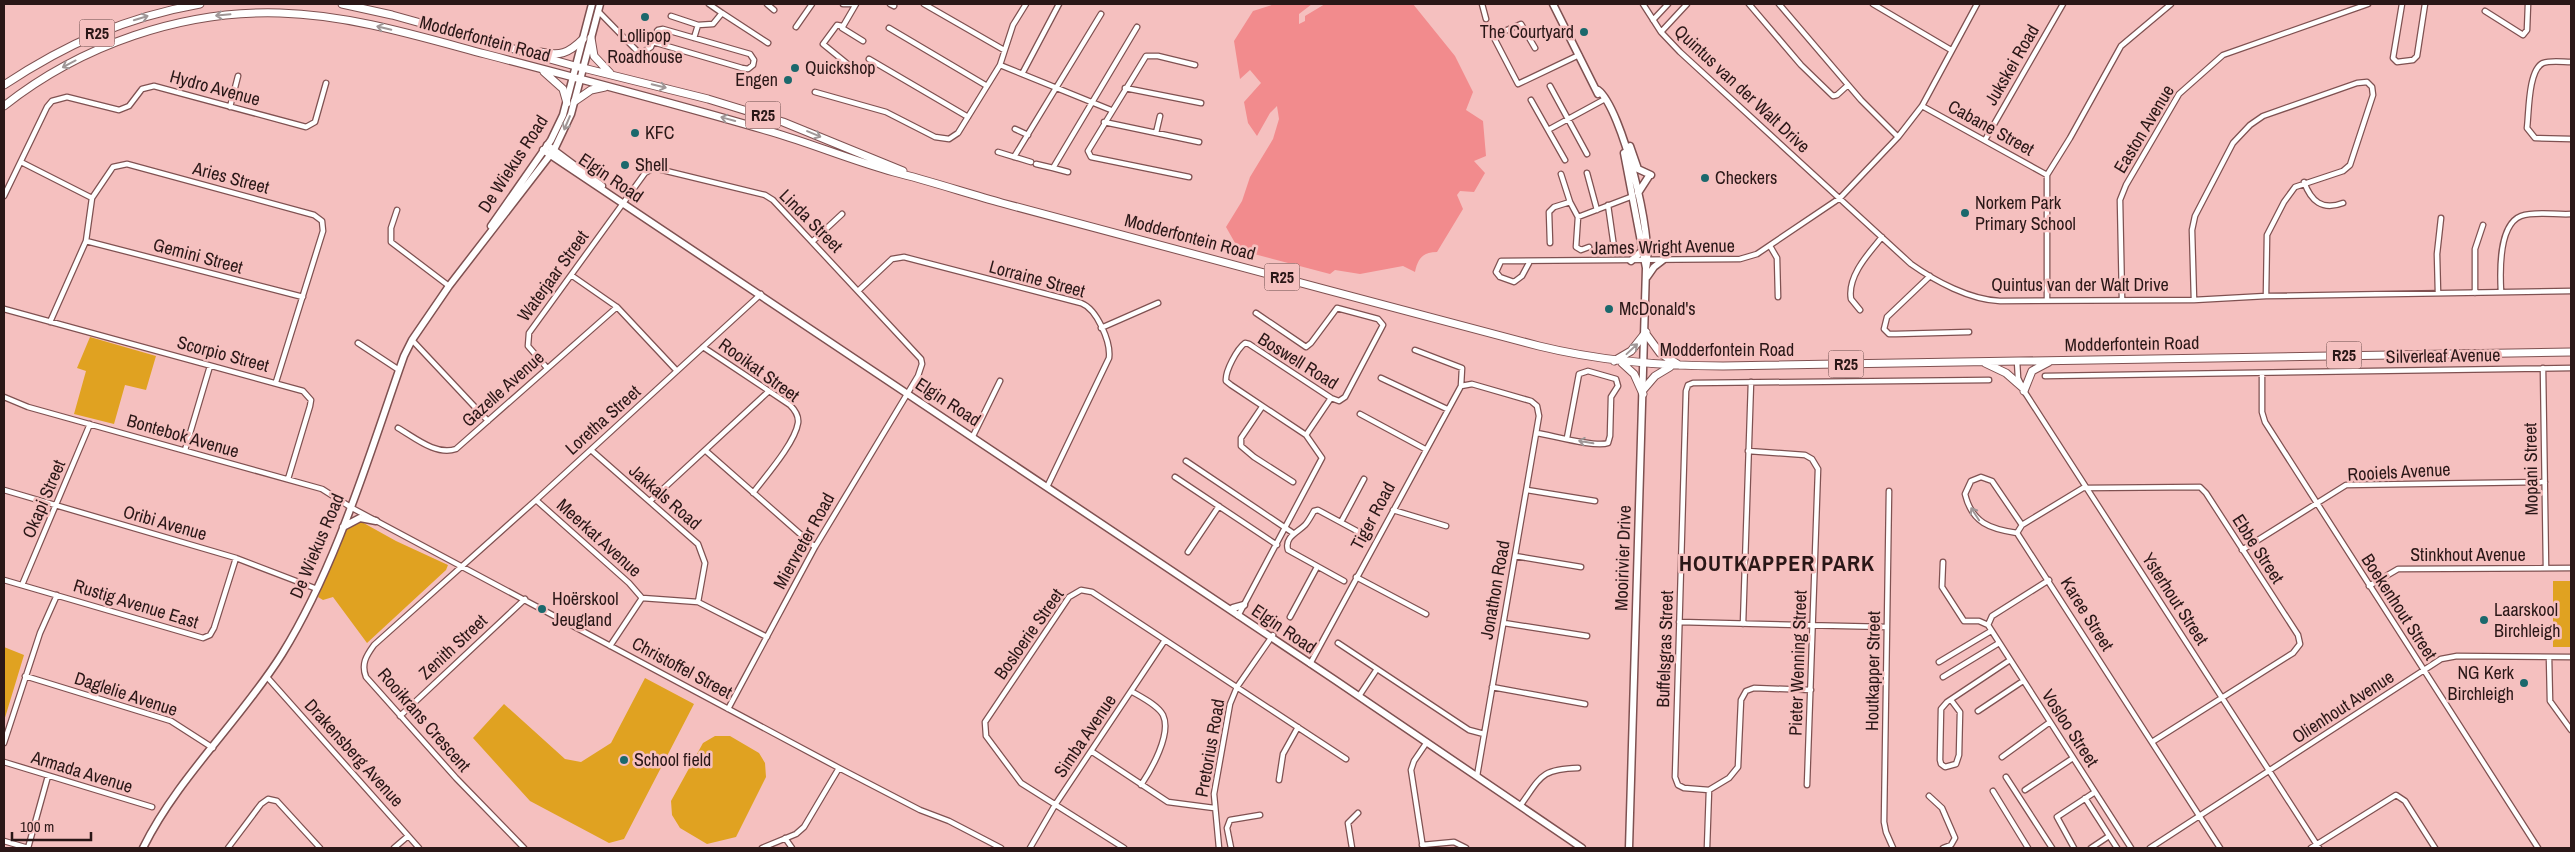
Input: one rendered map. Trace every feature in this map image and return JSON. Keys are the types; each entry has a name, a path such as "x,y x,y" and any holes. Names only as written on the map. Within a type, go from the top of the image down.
{"main road":[{"name":"R25","path":"4,85 40,61 80,40 152,14 200,4"},
{"name":"Modderfontein Road","path":"342,4 476,37 575,66 708,99 784,122 908,174"},
{"name":"Modderfontein Road","path":"4,106 50,74 116,42 180,22 214,16 282,13 349,20 607,86 777,133 1002,203 1539,346 1613,362 1682,366 2571,352"},
{"path":"476,37 556,55 570,51 587,38 594,56 611,74"},
{"path":"538,68 558,82 563,89 567,103"},
{"path":"575,101 590,90 607,86"},
{"path":"1613,362 1631,351 1646,333 1660,353 1682,366"},
{"path":"1980,362 2006,373 2023,389 2032,372 2052,360"},
{"path":"1622,363 1634,374 1643,392 1655,376 1670,366"}],"street":[{"path":"576,78 583,68 592,4"},
{"path":"576,78 575,66 600,4"},
{"path":"709,4 768,43"},
{"path":"767,4 774,10"},
{"path":"796,27 812,4"},
{"path":"842,26 854,4 844,4"},
{"path":"924,4 1004,50"},
{"path":"815,92 892,114 935,137 949,139 955,136 1000,65 1013,26 1026,4"},
{"path":"1022,74 1060,4"},
{"path":"1482,4 1486,19"},
{"name":"Mooirivier Drive","path":"1553,4 1603,100 1622,144 1636,195"},
{"name":"Quintus van der Walt Drive","path":"1643,4 1662,32 1713,84 1882,236 1930,276 1990,301 2194,300 2266,296 2571,291"},
{"path":"1653,20 1668,4"},
{"path":"1662,32 1688,4"},
{"path":"1749,4 1801,64 1833,96 1838,95 1848,85"},
{"path":"1779,4 1848,85 1898,137"},
{"path":"1872,4 1952,50"},
{"name":"James Wright Avenue","path":"1529,263 1522,276 1514,282 1500,277 1496,272 1501,261 1529,263 1746,258 1770,246 1840,198 1898,137 1922,106 1977,4"},
{"name":"Jukskei Road","path":"1985,140 2063,4"},
{"path":"2048,300 2047,175 2070,138 2121,46 2171,4"},
{"name":"Easton Avenue","path":"2122,299 2120,200 2126,185 2178,94 2227,53 2368,4"},
{"path":"2402,4 2393,58 2397,62 2413,60 2418,56 2425,4"},
{"path":"2485,11 2523,35 2527,30 2528,4"},
{"path":"598,11 637,52 647,51 652,42 660,29 750,54 754,60 753,65 748,70 652,42"},
{"path":"671,16 698,25 713,24 722,13"},
{"path":"1014,157 1101,14"},
{"path":"1535,48 1521,24 1492,36 1518,84 1579,55"},
{"path":"694,38 698,25"},
{"path":"842,26 837,25 823,44 850,66"},
{"path":"842,26 844,30 862,41"},
{"path":"1053,168 1137,27"},
{"path":"889,28 987,86"},
{"path":"1189,177 1091,157 1088,151 1111,110 1146,56 1158,56 1195,65"},
{"path":"869,59 968,117"},
{"path":"2571,62 2548,62 2540,65 2533,78 2527,128 2533,137 2571,138"},
{"path":"1000,65 1111,110"},
{"path":"230,107 238,76"},
{"name":"De Wiekus Road","path":"143,848 166,810 267,677 296,631 317,589 342,527 352,508 399,370 412,340 449,286 552,153 566,127 575,101 576,78"},
{"name":"De Wiekus Road","path":"485,238 503,206 545,147 567,103 576,78"},
{"path":"2194,300 2192,230 2195,216 2207,189 2237,138 2263,116 2357,83 2366,82 2372,87 2373,95 2353,161 2342,171 2304,182 2295,187 2288,194 2268,232 2266,296"},
{"name":"Hydro Avenue","path":"21,162 47,107 59,98 67,97 120,110 129,106 142,89 147,86 154,86 306,127 314,122 326,83"},
{"path":"1550,86 1588,154"},
{"path":"1125,88 1201,103"},
{"path":"1532,100 1565,160"},
{"path":"1548,130 1603,100"},
{"name":"Mooirivier Drive","path":"1603,100 1614,117 1625,143 1645,248 1647,277 1629,848"},
{"name":"Cabane Street","path":"1922,106 2047,175"},
{"path":"1156,133 1160,116"},
{"path":"1578,217 1636,195 1650,175 1638,169 1628,141 1614,117"},
{"path":"1104,122 1199,142"},
{"path":"1015,129 1028,135"},
{"name":"Elgin Road","path":"545,147 760,295 973,435 1272,636 1582,848"},
{"path":"998,152 1068,172"},
{"path":"4,196 21,162 92,198 86,241 50,322"},
{"name":"Aries Street","path":"92,198 113,168 127,164 314,215 322,220 324,225"},
{"name":"Linda Street","path":"624,203 645,173 658,168 769,197 813,241 921,359 921,370 908,392"},
{"path":"1587,173 1597,210"},
{"path":"1561,174 1570,202 1578,217 1576,247 1581,250 1589,247"},
{"path":"2304,182 2308,194 2316,202 2331,207 2343,203"},
{"path":"1550,244 1549,212 1554,207 1570,202"},
{"name":"Waterjaar Street","path":"547,368 530,350 527,338 624,203"},
{"path":"1608,205 1614,247"},
{"path":"397,210 391,228 391,242 449,286"},
{"path":"813,241 842,214"},
{"path":"2501,292 2500,255 2516,219 2524,216 2571,214"},
{"path":"2438,293 2437,254 2441,218"},
{"name":"Scorpio Street","path":"4,309 210,366 276,382 324,225"},
{"path":"2476,293 2475,249 2483,225"},
{"path":"1860,310 1851,299 1851,286 1865,259 1882,236"},
{"name":"Gemini Street","path":"86,241 303,297"},
{"path":"1770,246 1777,258 1778,297"},
{"path":"1631,261 1645,248 1661,260 1647,277"},
{"name":"Lorraine Street","path":"858,291 892,258 904,257 1081,303 1090,308 1109,347 1110,358 1048,486"},
{"path":"571,275 618,307 677,371"},
{"path":"1930,276 1887,317 1884,329 1889,334 1969,332"},
{"name":"Loretha Street","path":"461,566 760,295"},
{"path":"1101,328 1158,303"},
{"name":"Gazelle Avenue","path":"398,428 444,452 461,446 618,307"},
{"name":"Boswell Road","path":"1239,614 1322,460 1321,454 1306,435 1230,385 1225,378 1239,348 1245,344 1255,346 1331,398 1339,401 1345,398 1382,327 1380,320 1337,308 1306,347 1256,314"},
{"path":"412,340 488,421"},
{"path":"358,343 399,370"},
{"name":"Rooikat Street","path":"703,346 795,410 798,424 781,456 753,493"},
{"path":"1415,350 1459,366 1463,370 1461,386"},
{"name":"Ysterhout Street","path":"2017,361 2017,373 2023,389 2318,846"},
{"path":"185,450 210,366"},
{"name":"Mopani Street","path":"2543,368 2546,568"},
{"name":"Silverleaf Avenue","path":"2045,376 2571,368"},
{"path":"1537,433 1567,438 1606,444 1610,436 1611,398 1618,383 1614,378 1588,371 1581,372 1578,376 1567,438"},
{"name":"Boekenhout Street","path":"2262,373 2263,418 2316,504 2538,848"},
{"path":"1381,378 1447,409"},
{"path":"1743,624 1751,382 1989,380"},
{"path":"973,435 1000,381"},
{"path":"276,382 303,391 311,400 288,479"},
{"name":"Buffelsgras Street","path":"1709,790 1684,788 1675,780 1686,391 1688,386 1693,383 1751,382"},
{"name":"Jonathon Road","path":"1461,386 1472,384 1525,399 1534,403 1538,409 1537,433 1477,776"},
{"name":"Tiger Road","path":"1311,663 1392,510 1461,386"},
{"path":"650,501 769,392"},
{"name":"Miervreter Road","path":"728,709 815,547 908,392"},
{"name":"Bontebok Avenue","path":"4,397 28,407 322,489 352,508"},
{"path":"1306,435 1331,398"},
{"path":"1262,407 1241,438 1241,446 1254,457 1293,482"},
{"path":"1360,414 1425,450"},
{"name":"Okapi Street","path":"22,585 57,506 90,424"},
{"name":"Jakkals Road","path":"591,450 698,544 703,553 705,563 698,602"},
{"path":"706,450 815,547"},
{"name":"Pieter Wenning Street","path":"1748,452 1801,454 1812,459 1817,465 1807,785"},
{"path":"1186,461 1293,533"},
{"path":"1176,477 1277,545"},
{"path":"2017,533 1989,528 1982,523 1966,497 1966,489 1971,480 1980,477 1992,481 2022,526"},
{"path":"1341,522 1364,479"},
{"name":"Rooiels Avenue","path":"2242,550 2335,490 2351,484 2544,482"},
{"name":"Elgin Road","path":"1048,486 1233,608 1239,614"},
{"name":"Ebbe Street","path":"2017,533 2022,526 2077,490 2087,488 2200,487 2206,493 2298,635 2300,644 2293,653 2152,742"},
{"name":"Oribi Avenue","path":"4,490 236,558 317,589"},
{"path":"1527,490 1595,501"},
{"name":"Houtkapper Street","path":"1889,491 1884,822 1886,832 1894,848"},
{"name":"Meerkat Avenue","path":"536,500 629,583 642,598"},
{"path":"1188,552 1218,506"},
{"name":"Christoffel Street","path":"352,508 839,768 920,810 949,821 1001,848"},
{"path":"1344,581 1287,549 1293,533 1305,525 1316,510 1368,537"},
{"path":"1392,510 1446,526"},
{"path":"342,527 360,518 376,521"},
{"name":"Karee Street","path":"2017,533 2220,848"},
{"path":"1515,556 1581,568"},
{"name":"Rustig Avenue East","path":"4,580 204,638 210,635 214,628 236,558"},
{"path":"1943,562 1942,587 1964,620 1968,622 1979,621 1989,623 1996,613 2049,580"},
{"name":"Rooikrans Crescent","path":"461,566 374,645 366,656 363,670 366,677 400,716 524,848"},
{"path":"1290,617 1317,567"},
{"name":"Stinkhout Avenue","path":"2369,586 2398,569 2571,568"},
{"path":"1356,577 1426,614"},
{"name":"Bosloerie Street","path":"1124,848 1021,783 986,736 985,722 1069,597 1077,591 1092,592 1346,758"},
{"path":"4,743 25,676 57,595"},
{"path":"610,646 642,598 698,602 767,637"},
{"name":"Zenith Street","path":"400,716 525,600"},
{"path":"1233,608 1244,605"},
{"path":"1679,622 1887,627"},
{"path":"1504,623 1587,636"},
{"name":"Vosloo Street","path":"1989,623 1991,631 2131,848"},
{"path":"1939,662 1991,631"},
{"name":"Pretorius Road","path":"1219,848 1214,794 1230,704 1237,687 1272,636"},
{"name":"Simba Avenue","path":"1030,848 1055,805 1165,640"},
{"path":"1338,642 1469,730 1484,734"},
{"path":"1943,677 1999,643"},
{"name":"Olienhout Avenue","path":"2150,848 2447,657 2571,657"},
{"path":"2549,657 2550,700 2571,730"},
{"path":"1951,700 1960,712 1959,758 1955,765 1945,767 1940,762 1941,711 1951,700 2010,660"},
{"path":"1359,696 1377,669"},
{"name":"Daglelie Avenue","path":"25,676 171,721 213,748"},
{"name":"Drakensberg Avenue","path":"267,677 419,848"},
{"path":"1978,711 2023,681"},
{"path":"1492,687 1585,704"},
{"path":"1707,848 1709,790 1729,778 1738,767 1740,700 1746,691 1754,688 1811,690"},
{"path":"1131,691 1160,711 1164,720 1158,758 1141,785"},
{"path":"2002,757 2050,722"},
{"path":"1279,780 1283,754 1298,727"},
{"path":"1427,742 1414,761 1412,770 1422,847 1454,842 1466,848"},
{"path":"1091,751 1168,802 1214,808"},
{"path":"2025,790 2073,758"},
{"name":"Armada Avenue","path":"4,762 152,807"},
{"path":"762,848 796,834 810,820 839,768"},
{"path":"1520,806 1545,773 1556,769 1578,768"},
{"path":"4,841 28,848 48,776"},
{"path":"2006,777 2052,848"},
{"path":"1993,791 2028,848"},
{"path":"2074,848 2057,817 2095,792"},
{"path":"2311,848 2318,846 2396,795 2405,801 2435,848"},
{"path":"1929,796 1942,808 1955,838 1951,845 1943,848"},
{"path":"2085,798 2117,848"},
{"path":"228,848 261,804 268,799 277,801 320,848"},
{"path":"1352,848 1348,823 1358,813"},
{"path":"1231,848 1227,828 1230,820 1260,815"},
{"path":"394,848 408,836"},
{"path":"2091,848 2109,836"},
{"path":"785,838 792,848"}],"shaded area":[{"path":"1275,4 1312,4 1299,14 1299,24 1305,21 1305,16 1325,4 1413,4 1455,56 1473,92 1466,110 1483,121 1486,156 1474,161 1485,173 1474,192 1460,191 1457,195 1463,209 1437,252 1428,253 1422,257 1415,272 1403,266 1360,274 1335,270 1330,274 1239,250 1226,227 1242,201 1250,177 1273,139 1279,119 1277,106 1270,113 1257,136 1248,123 1244,102 1261,83 1250,70 1240,79 1234,41 1253,11"},
{"path":"90,337 156,356 146,390 125,385 114,424 74,414 86,371 77,368"},
{"path":"360,521 396,541 448,565 446,570 367,643 333,597 323,600 318,597 345,529"},
{"path":"2553,581 2571,581 2571,647 2553,647"},
{"path":"4,647 24,655 4,721"},
{"name":"School field","path":"645,678 694,704 624,839 609,843 530,801 473,738 504,704 565,759 581,762 611,743"},
{"path":"715,736 730,736 759,753 765,763 766,777 736,837 707,844 680,828 672,815 671,801 703,743"}],"place":[{"name":"Lollipop Roadhouse","path":"645,17"},
{"name":"The Courtyard","path":"1584,32"},
{"name":"Quickshop","path":"795,68"},
{"name":"Engen","path":"788,80"},
{"name":"KFC","path":"635,133"},
{"name":"Shell","path":"625,165"},
{"name":"Checkers","path":"1705,178"},
{"name":"Norkem Park Primary School","path":"1965,213"},
{"name":"McDonald's","path":"1609,309"},
{"name":"Hoërskool Jeugland","path":"542,609"},
{"name":"Laarskool Birchleigh","path":"2484,620"},
{"name":"NG Kerk Birchleigh","path":"2524,683"},
{"name":"School field","path":"624,760"}],"district":[{"name":"HOUTKAPPER PARK","path":"1777,563"}]}
